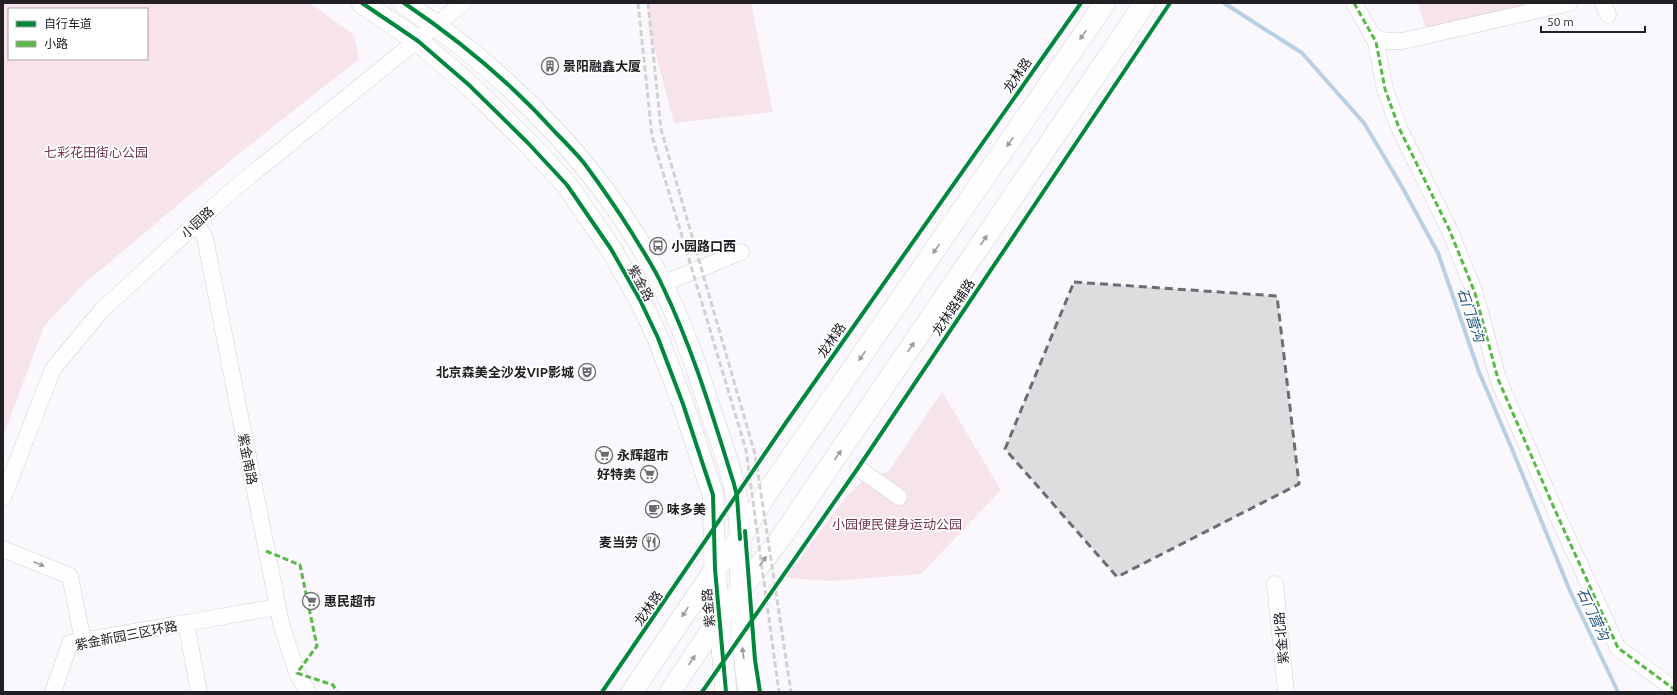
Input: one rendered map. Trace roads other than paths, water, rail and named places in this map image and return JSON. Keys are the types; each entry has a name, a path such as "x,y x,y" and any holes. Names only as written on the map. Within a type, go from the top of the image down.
{"main road":[{"name":"紫金路","path":"362,3 418,41 469,85 527,142 567,185 611,249 640,300 658,338 683,404 713,495 718,620 726,692"},
{"name":"紫金路","path":"404,3 436,25 510,86 583,162 623,219 662,284 688,344 734,484 740,539 741,636 749,692"},
{"path":"670,692 718,620 786,530 1145,3"},
{"path":"632,692 715,568 740,539 766,494 1101,5"}],"street":[{"name":"小园路","path":"3,498 54,369 101,311 230,192 463,3"},
{"path":"1354,3 1376,42 1385,89 1399,128 1449,229 1475,293 1498,379 1611,634 1618,648 1674,689"},
{"path":"1373,37 1386,41 1403,41 1569,3"},
{"name":"紫金南路","path":"196,223 205,238 280,623 297,673 308,692"},
{"path":"662,284 741,252"},
{"path":"858,468 899,497"},
{"path":"3,549 70,576 83,641"},
{"name":"紫金北路","path":"1275,584 1286,692"},
{"path":"186,623 278,608"},
{"name":"紫金新园三区环路","path":"52,692 70,643 186,623 200,692"}],"waterway":[{"name":"石门营沟","path":"1224,3 1302,53 1364,123 1401,185 1438,253 1479,372 1570,591 1618,692"}],"railway":[{"path":"638,3 652,136 746,450 779,692"},
{"path":"648,3 661,129 755,454 791,692"}],"place":[{"name":"景阳融鑫大厦","path":"550,66"},
{"name":"小园路口西","path":"658,246"},
{"name":"北京森美全沙发VIP影城","path":"587,372"},
{"name":"永辉超市","path":"604,455"},
{"name":"好特卖","path":"649,474"},
{"name":"味多美","path":"654,509"},
{"name":"麦当劳","path":"651,542"},
{"name":"惠民超市","path":"311,601"}],"park label":[{"name":"七彩花田街心公园","path":"96,152"},
{"name":"小园便民健身运动公园","path":"897,524"}]}
